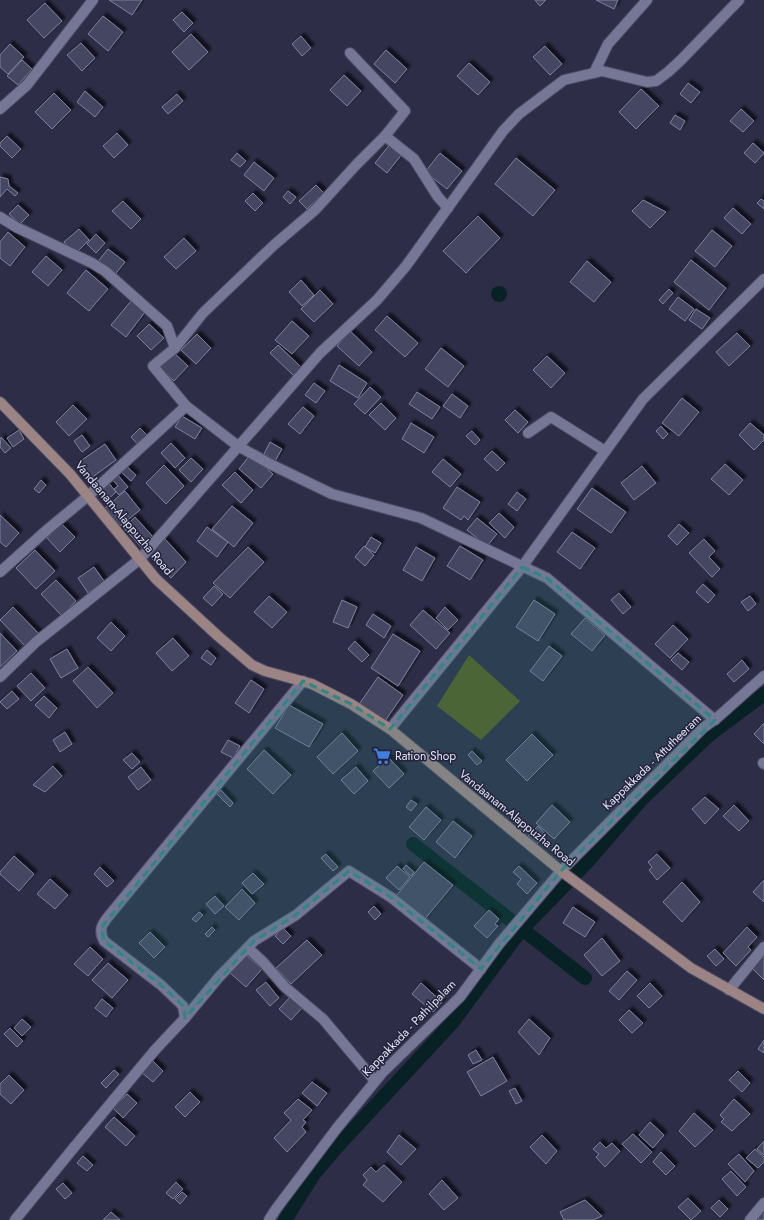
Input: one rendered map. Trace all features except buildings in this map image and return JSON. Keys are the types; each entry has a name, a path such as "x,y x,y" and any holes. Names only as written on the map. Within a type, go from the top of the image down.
{"main road":[{"name":"Vandaanam-Alappuzha Road","path":"0,402 70,474 156,579 252,665 265,671 312,684 351,704 390,729 563,873 691,968 764,1009"}],"street":[{"path":"0,110 27,85 93,0"},
{"path":"594,73 608,44 648,0"},
{"path":"0,677 36,642 140,559 320,353 377,300 406,266 503,131 520,114 564,80 602,71 647,82 656,81 681,60 739,0"},
{"path":"350,53 405,111 385,136 356,165 316,210 274,246 203,313 175,348 153,366 186,406 238,446 270,464 332,494 421,518 547,578 715,720"},
{"path":"385,136 414,159 438,197 448,208"},
{"path":"0,217 16,227 92,263 105,271 167,326 175,348"},
{"path":"390,729 522,567 642,399 764,279"},
{"path":"0,572 88,496 186,406"},
{"path":"528,433 550,418 605,451"},
{"name":"Kappakkada - Attutheeram","path":"563,873 703,728 715,720 764,676"},
{"path":"185,1018 183,1006 161,985 104,941 101,936 101,928 112,912 303,682"},
{"path":"15,1220 71,1150 155,1050 254,941 296,915 349,871 392,898 481,969"},
{"name":"Kappakkada - Pathilpalam","path":"269,1220 332,1134 382,1073 460,997 510,931 563,873"},
{"path":"729,990 764,947"},
{"path":"248,948 263,962 285,987 323,1019 376,1081"},
{"path":"750,1220 764,1203"}],"highlighted area":[{"path":"522,567 547,578 715,720 561,871 481,969 392,898 349,871 296,915 254,941 185,1018 183,1006 161,985 104,941 101,928 303,681 351,704 390,729"}],"green space":[{"path":"469,655 520,701 481,740 437,706"}],"shaded area":[{"path":"496,286 502,286 507,291 505,300 502,302 496,302 491,297 491,291"}],"waterway":[{"path":"285,1220 314,1174 336,1148 452,1023 522,929 590,859 642,799 708,736 764,694"},
{"path":"413,844 585,978"}],"place":[{"name":"Ration Shop","path":"382,756"}]}
